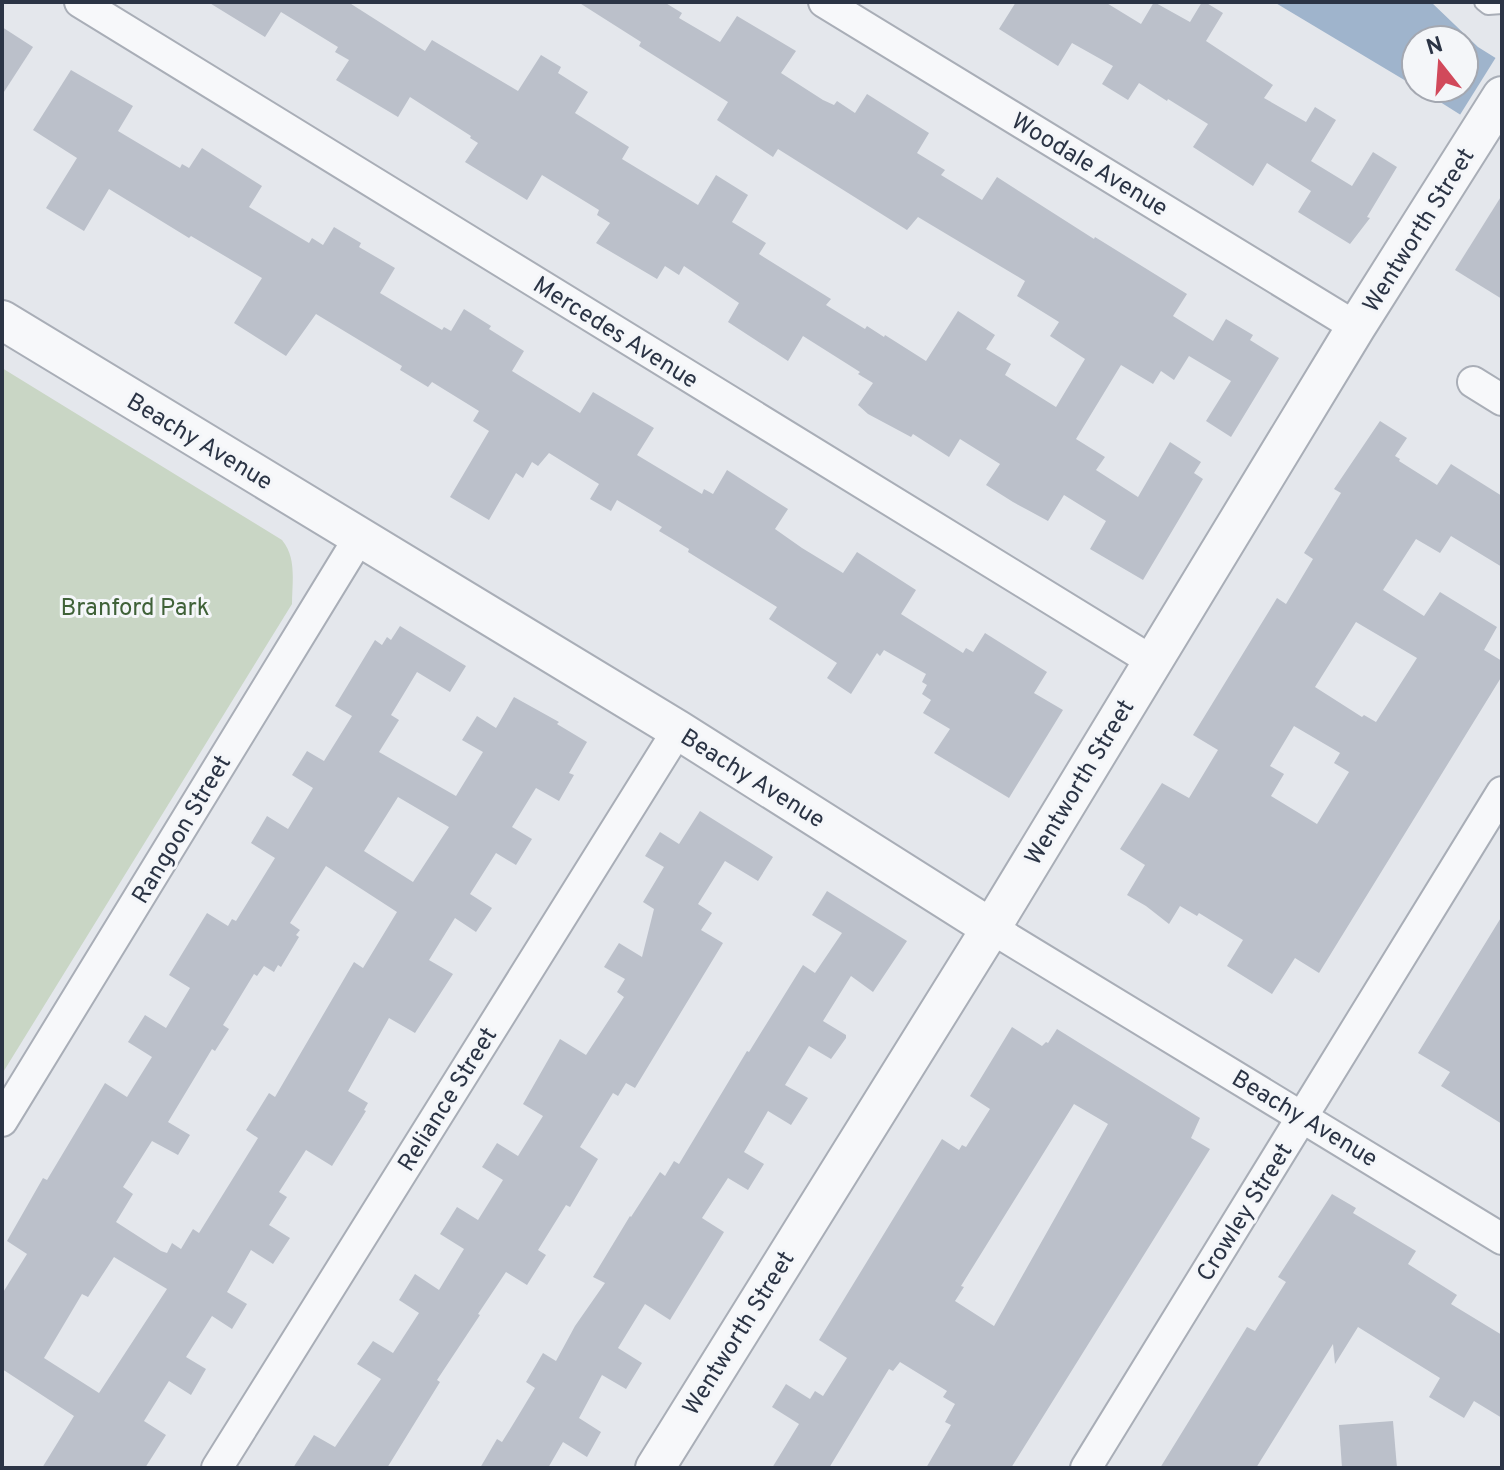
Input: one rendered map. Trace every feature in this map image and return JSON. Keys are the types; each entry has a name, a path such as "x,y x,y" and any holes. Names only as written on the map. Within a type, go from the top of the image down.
{"street":[{"name":"Mercedes Avenue","path":"80,2 1152,661"},
{"name":"Woodale Avenue","path":"824,2 1356,327"},
{"name":"Wentworth Street","path":"655,1468 991,928 1356,327 1502,96"},
{"name":"Beachy Avenue","path":"2,320 678,730 991,928 1502,1239"},
{"path":"1473,382 1502,400"},
{"name":"Rangoon Street","path":"2,1121 359,538"},
{"name":"Reliance Street","path":"217,1468 678,730"},
{"name":"Crowley Street","path":"1086,1468 1502,792"}],"lane":[{"path":"1483,2 1488,6 1502,5"}],"green space":[{"name":"Branford Park","path":"2,368 282,540 290,554 293,579 292,604 2,1074"}],"water":[{"path":"1274,2 1431,2 1454,24 1400,24 1400,77"},
{"path":"1480,48 1502,62 1502,141 1443,104 1480,104"}],"pier":[{"path":"1498,54 1502,57 1501,144 1458,118 1467,104 1480,104 1480,83"}],"building":[{"path":"208,2 348,2 425,51 432,40 518,91 541,55 561,67 558,73 588,92 575,113 629,147 622,159 698,205 716,175 748,195 732,222 766,243 759,254 831,299 826,305 865,329 867,326 885,335 926,361 958,311 995,335 986,349 1011,364 1005,375 1056,407 1085,359 1050,336 1059,322 1017,296 1025,281 918,217 907,230 778,149 773,157 717,120 728,102 639,46 641,42 578,2 664,2 682,13 679,18 720,42 737,16 796,51 781,73 823,100 834,105 837,101 855,113 867,94 929,133 917,153 945,170 941,175 982,200 997,177 1187,294 1173,316 1213,341 1226,319 1253,335 1250,340 1279,358 1231,437 1206,421 1231,381 1189,356 1174,380 1161,371 1153,384 1121,365 1076,439 1105,457 1096,470 1138,497 1170,442 1201,462 1194,473 1203,479 1143,580 1090,549 1106,521 1064,495 1048,521 1013,502 986,485 1000,464 960,439 949,457 913,434 911,437 868,414 858,405 873,383 803,336 788,361 728,322 739,303 684,266 679,275 665,266 657,279 596,243 610,223 597,215 599,210 542,175 527,200 465,162 478,143 410,97 398,117 336,80 349,60 335,52 338,47 281,12 265,37"},
{"path":"1016,2 1105,2 1141,24 1154,2 1190,22 1205,2 1223,13 1206,41 1273,85 1264,98 1306,122 1315,107 1336,120 1311,161 1352,186 1373,152 1397,167 1367,217 1370,218 1350,244 1298,212 1311,191 1267,163 1253,186 1193,147 1208,124 1168,99 1139,83 1128,100 1102,84 1113,66 1072,43 1058,66 999,29"},
{"path":"2,27 33,47 2,95"},
{"path":"71,70 133,106 118,131 180,168 182,164 189,168 202,148 262,186 249,207 309,243 312,238 323,245 334,227 361,243 359,247 395,268 380,293 442,330 444,327 451,331 464,309 524,351 512,371 580,413 593,392 654,428 637,455 702,494 704,489 713,494 727,470 788,509 775,529 802,548 843,573 857,552 916,590 901,614 963,653 966,648 973,652 985,633 1047,672 1034,693 1063,710 1009,798 934,753 950,729 923,713 931,700 922,694 927,685 922,682 926,674 884,650 880,656 877,653 851,694 827,678 837,663 769,619 777,607 688,552 689,549 659,531 662,527 617,500 611,511 590,499 599,484 549,453 538,466 532,462 523,478 516,473 489,520 450,497 489,431 473,421 479,411 432,382 428,387 400,370 402,366 316,314 286,356 234,323 262,278 109,189 84,231 46,208 77,158 33,130"},
{"path":"1502,195 1502,299 1455,270"},
{"path":"1380,421 1407,438 1395,456 1399,461 1437,485 1451,464 1502,496 1502,567 1451,536 1440,553 1416,539 1383,590 1424,616 1440,592 1497,627 1484,650 1502,661 1502,676 1319,973 1295,958 1272,994 1227,966 1243,940 1199,913 1197,916 1180,906 1169,924 1127,895 1145,865 1120,849 1162,783 1189,798 1218,750 1193,735 1277,598 1286,604 1313,559 1304,553 1341,493 1334,489","holes":["1356,622 1417,658 1376,722 1364,715 1362,717 1315,687","1294,726 1340,753 1334,763 1349,772 1317,824 1271,796 1284,774 1270,766"]},
{"path":"400,626 466,666 450,692 417,672 391,715 399,720 379,752 456,796 483,752 462,740 477,716 496,728 514,697 587,742 569,773 574,775 559,801 536,788 512,827 532,839 516,865 496,853 470,894 492,908 476,932 455,918 429,960 453,974 415,1033 389,1018 348,1091 368,1103 332,1166 306,1150 279,1192 287,1197 269,1225 290,1238 273,1264 251,1250 227,1292 247,1304 232,1329 212,1316 186,1357 206,1369 191,1395 169,1381 144,1421 166,1435 145,1468 42,1468 74,1416 2,1369 2,1294 27,1254 7,1241 43,1178 47,1180 105,1083 127,1097 152,1057 128,1042 145,1015 166,1028 190,988 169,975 207,913 228,926 232,919 236,921 275,858 251,843 267,816 288,829 313,788 292,775 307,751 324,761 352,716 335,706 375,640 382,645 387,637 391,640","holes":["398,797 449,827 413,882 364,851","326,866 397,912 363,968 354,962 275,1097 269,1093 246,1130 258,1138 199,1233 193,1229 181,1249 172,1243 167,1253 161,1251 116,1222 133,1194 123,1187 152,1141 178,1155 190,1135 168,1122 212,1049 215,1051 229,1029 223,1025 254,974 257,976 264,966 274,972 278,965 281,967 299,937 296,935 300,930 290,923","114,1257 167,1289 99,1393 44,1358 82,1294 88,1297"]},
{"path":"700,811 773,857 758,881 725,861 698,904 712,913 701,930 723,943 635,1088 626,1083 618,1096 613,1093 580,1147 598,1159 570,1207 566,1205 538,1250 546,1255 527,1285 506,1272 437,1380 440,1382 387,1468 293,1468 314,1435 335,1447 381,1379 357,1364 373,1341 393,1353 419,1313 399,1300 415,1274 439,1290 464,1249 440,1234 457,1207 478,1220 503,1180 482,1167 497,1143 518,1156 543,1116 523,1104 560,1039 586,1055 624,997 617,992 625,979 604,967 619,943 642,957 654,909 643,902 664,867 645,856 660,832 679,844"},
{"path":"827,891 907,941 873,992 851,976 823,1021 846,1035 846,1038 831,1059 809,1046 785,1085 808,1098 791,1125 768,1111 744,1152 764,1164 748,1190 728,1178 702,1218 724,1232 670,1320 645,1304 618,1348 642,1363 626,1389 602,1375 579,1418 601,1432 587,1457 563,1442 548,1468 480,1468 497,1439 502,1442 535,1388 526,1382 543,1353 556,1361 575,1326 605,1283 593,1277 630,1216 660,1172 665,1176 674,1161 679,1164 803,965 815,973 842,933 812,915"},
{"path":"1502,916 1502,1124 1441,1086 1450,1072 1418,1053"},
{"path":"1012,1027 1042,1046 1048,1043 1057,1029 1200,1118 1191,1138 1210,1149 1011,1468 926,1468 951,1425 945,1422 955,1404 943,1397 947,1391 900,1362 893,1371 889,1369 829,1468 772,1468 799,1424 772,1407 786,1384 810,1399 815,1391 823,1396 847,1358 819,1340 942,1139 959,1150 962,1145 966,1147 990,1109 970,1096","holes":["1074,1104 1108,1124 994,1326 955,1301 964,1287 961,1286"]},
{"path":"1332,1194 1356,1208 1353,1213 1416,1251 1408,1264 1457,1295 1451,1304 1502,1335 1502,1418 1474,1401 1464,1418 1429,1397 1440,1378 1358,1327 1335,1364 1333,1344 1256,1468 1160,1468 1247,1327 1255,1331 1286,1282 1278,1277"},
{"path":"1393,1421 1397,1468 1342,1468 1339,1425"}]}
